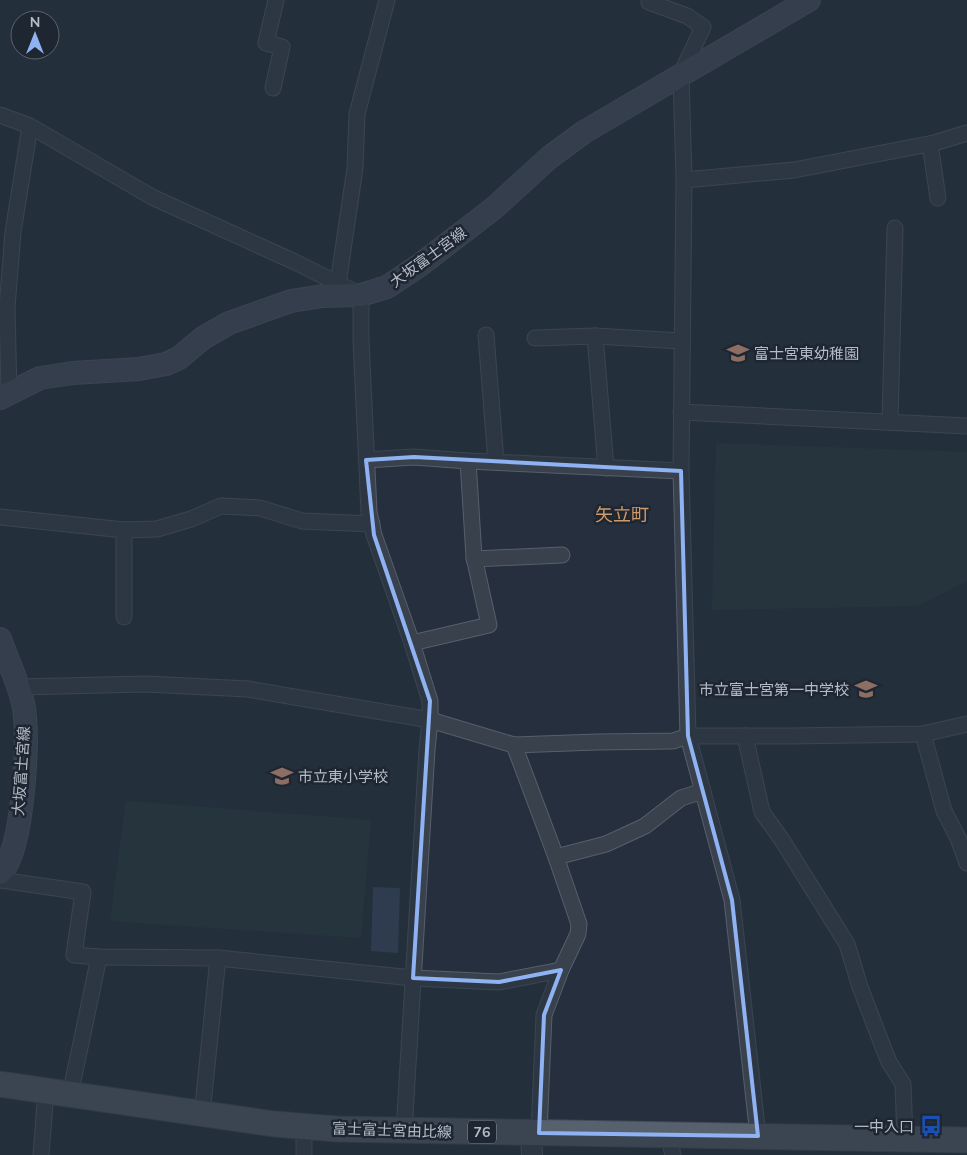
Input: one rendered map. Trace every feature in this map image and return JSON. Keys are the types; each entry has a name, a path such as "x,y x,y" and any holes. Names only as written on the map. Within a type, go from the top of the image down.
{"main road":[{"name":"大坂富士宮線","path":"5,396 40,378 73,373 139,369 166,364 179,358 203,338 229,323 291,301 322,296 361,295 388,287 494,208 550,157 584,132 809,0"},
{"name":"大坂富士宮線","path":"0,639 24,708 26,741 22,792 15,841 7,865 0,873"},
{"name":"富士富士宮由比線","path":"0,1084 202,1115 304,1127 404,1130 534,1140 671,1145 758,1136 967,1140"}],"street":[{"path":"273,88 282,47 266,43 276,0"},
{"path":"338,284 355,168 357,114 387,0"},
{"path":"649,0 649,2 687,16 703,26 681,74 684,180 681,471 688,736 732,900 758,1136"},
{"path":"0,115 30,126 152,197 361,295 361,340 369,512 430,701 404,1130"},
{"path":"5,396 7,308 13,232 30,126"},
{"path":"684,180 794,170 930,144 967,133"},
{"path":"930,144 938,198"},
{"path":"890,422 895,228"},
{"path":"486,335 496,462"},
{"path":"535,338 595,336 682,340"},
{"path":"595,336 606,468"},
{"path":"681,412 967,426"},
{"path":"366,460 414,457 681,471"},
{"path":"412,643 489,625 474,559 468,461"},
{"path":"0,517 124,530 157,529 191,519 221,506 260,508 302,521 372,524"},
{"path":"124,530 124,617"},
{"path":"474,559 562,555"},
{"path":"18,687 146,684 248,689 430,720 514,745 673,741 688,736 923,734 967,724"},
{"path":"923,734 944,811 958,838 967,863"},
{"path":"744,736 762,812 782,840 847,944 860,987 883,1047 889,1062 903,1084 905,1139"},
{"path":"514,745 579,924 578,934 561,970 544,1015 534,1140"},
{"path":"556,857 606,844 645,826 681,798 703,791"},
{"path":"0,880 83,892 74,954 99,957 218,958 413,978 499,982 561,970"},
{"path":"41,1155 99,957"},
{"path":"202,1115 218,958"},
{"path":"304,1127 304,1155"}],"highlighted area":[{"path":"414,457 681,471 688,736 732,900 758,1136 539,1133 544,1015 561,970 499,982 413,978 430,701 374,535 366,460"}],"green space":[{"path":"716,443 967,452 967,581 918,606 712,610"},
{"path":"126,801 371,820 361,938 110,921"}],"water":[{"path":"373,887 400,888 398,953 371,951"}],"place":[{"name":"富士宮東幼稚園","path":"738,353"},
{"name":"市立富士宮第一中学校","path":"866,689"},
{"name":"市立東小学校","path":"282,776"},
{"name":"一中入口","path":"931,1126"}],"district":[{"name":"矢立町","path":"622,514"}]}
